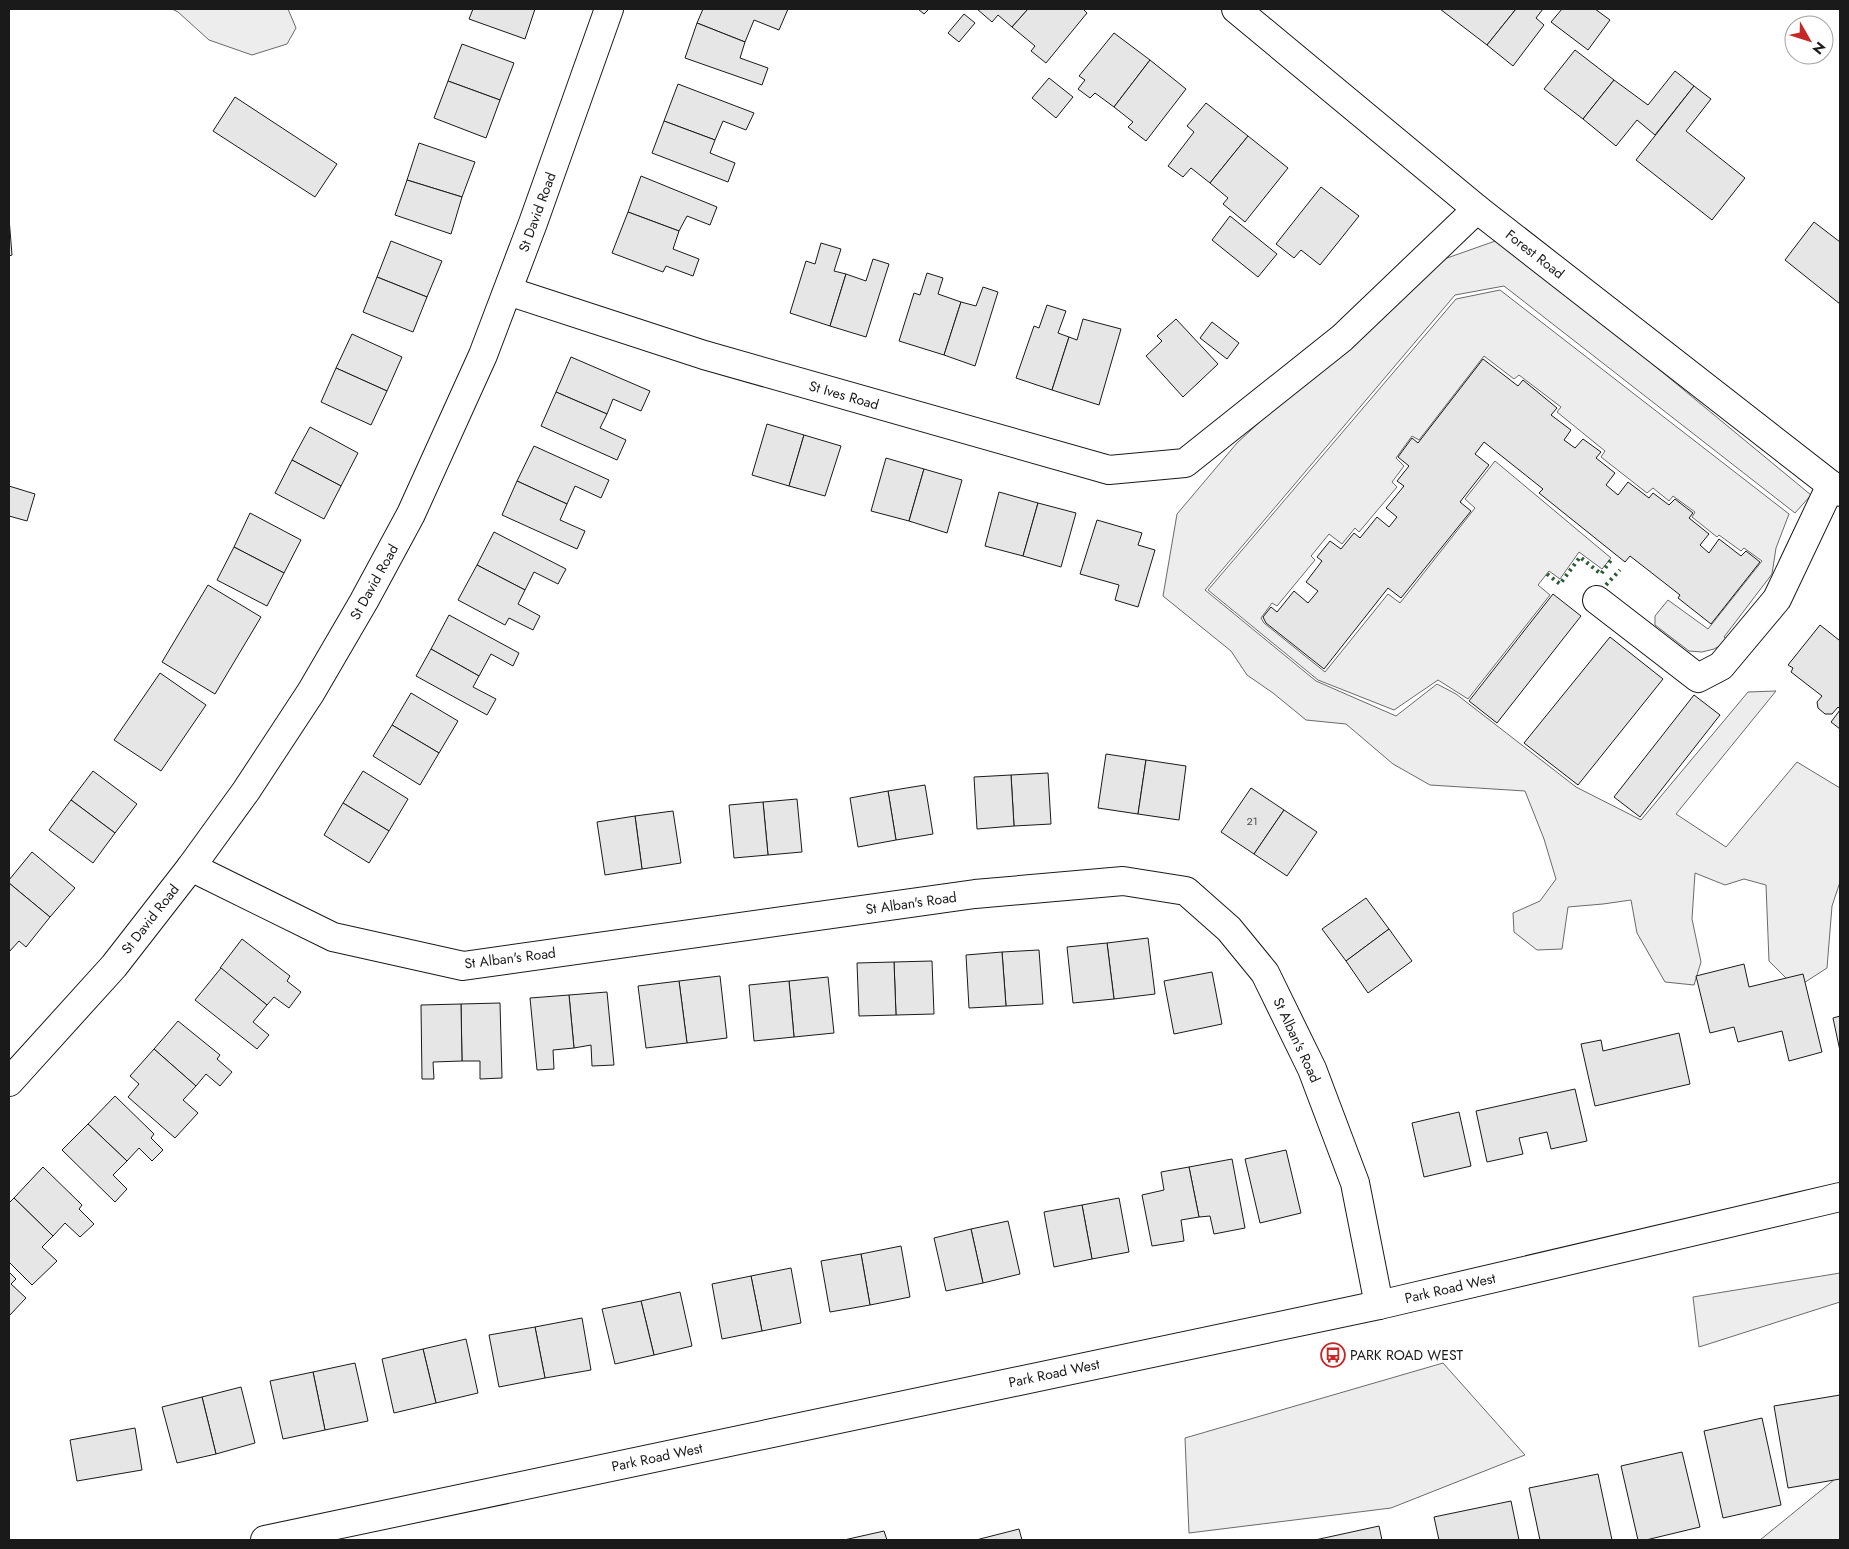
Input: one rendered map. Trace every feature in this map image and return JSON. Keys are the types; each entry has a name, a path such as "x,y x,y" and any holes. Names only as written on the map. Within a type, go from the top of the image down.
{"street":[{"name":"St David Road","path":"9,1082 114,966 191,867 246,791 311,692 369,592 411,514 484,355 609,9"},
{"name":"Forest Road","path":"1236,9 1478,209 1836,489"},
{"name":"St Ives Road","path":"508,291 704,355 1109,470 1185,463 1342,338 1478,209"},
{"path":"1597,600 1698,678 1721,666 1777,599 1836,489"},
{"name":"St Alban's Road","path":"191,867 333,937 463,966 975,894 1123,881 1186,892 1229,930 1265,973 1312,1068 1355,1183 1378,1305"},
{"name":"Park Road West","path":"265,1540 1378,1305 1840,1197"}],"shaded area":[{"path":"172,9 288,9 296,28 287,44 252,55 209,40 178,12"},
{"path":"1501,239 1811,495 1795,513 1504,286 1455,295 1205,590 1316,681 1396,716 1437,684 1456,694 1576,787 1641,820 1748,692 1776,691 1676,814 1726,847 1797,762 1840,788 1840,882 1832,906 1827,968 1796,988 1769,961 1766,885 1744,879 1725,885 1695,873 1692,919 1701,962 1694,985 1665,982 1637,933 1631,900 1568,907 1562,949 1537,950 1514,932 1513,913 1540,901 1556,879 1544,839 1525,791 1430,785 1393,764 1346,724 1306,720 1247,675 1231,651 1163,596 1177,514 1237,443 1430,264"},
{"path":"1500,290 1789,514 1776,548 1772,574 1724,637 1728,641 1714,649 1702,652 1689,651 1655,625 1655,616 1668,600 1708,629 1762,561 1744,548 1741,551 1719,535 1717,537 1692,517 1695,512 1673,496 1669,501 1653,488 1647,493 1601,457 1605,451 1557,412 1561,407 1519,375 1514,379 1484,356 1419,440 1412,436 1396,458 1404,466 1392,482 1397,487 1359,532 1355,528 1342,544 1329,534 1311,556 1315,560 1277,606 1272,603 1261,618 1264,623 1325,672 1388,594 1400,603 1475,508 1465,499 1495,461 1611,558 1602,569 1579,552 1560,579 1549,571 1538,585 1550,595 1468,699 1438,680 1394,710 1318,680 1208,590 1456,299"},
{"path":"1840,1273 1840,1302 1699,1347 1693,1297"},
{"path":"1443,1363 1525,1455 1391,1508 1189,1533 1185,1438"},
{"path":"1840,1475 1840,1538 1838,1540 1760,1540"}],"building":[{"path":"473,9 535,9 525,39 469,19"},
{"path":"703,9 788,9 779,30 754,20 745,42 697,23"},
{"path":"918,9 929,9 924,14"},
{"path":"977,9 1028,9 1012,27 998,15 992,22"},
{"path":"1028,9 1083,9 1087,13 1046,63 1031,51 1035,46 1012,27"},
{"path":"1440,9 1516,9 1487,45"},
{"path":"1516,9 1543,9 1536,18 1544,25 1513,66 1487,45"},
{"path":"1562,9 1595,9 1610,20 1588,50 1551,22"},
{"path":"964,14 975,23 959,42 948,33"},
{"path":"697,23 745,42 740,58 768,68 762,85 685,58"},
{"path":"1114,33 1150,60 1114,107 1095,93 1090,98 1078,89 1085,80 1079,76"},
{"path":"462,44 514,63 500,100 448,81"},
{"path":"1575,50 1614,80 1583,119 1544,89"},
{"path":"1150,60 1186,89 1146,141 1128,127 1133,122 1114,107"},
{"path":"1675,71 1694,86 1655,135 1637,120 1616,146 1583,119 1614,80 1648,105"},
{"path":"1049,78 1073,97 1056,118 1032,98"},
{"path":"448,81 500,100 486,138 434,118"},
{"path":"678,84 754,113 746,130 723,121 715,140 664,121"},
{"path":"1694,86 1711,99 1686,131 1745,178 1712,220 1636,160"},
{"path":"235,97 337,164 315,197 213,131"},
{"path":"1206,103 1248,136 1210,183 1191,168 1183,177 1168,166 1194,132 1187,126"},
{"path":"664,121 715,140 710,153 735,163 728,182 652,153"},
{"path":"1248,136 1288,168 1245,222 1223,204 1228,198 1210,183"},
{"path":"419,143 475,162 462,197 407,180"},
{"path":"641,176 717,207 710,225 687,216 679,231 628,212"},
{"path":"407,180 462,197 451,234 395,215"},
{"path":"1321,187 1359,216 1320,265 1301,250 1294,258 1276,244"},
{"path":"628,212 679,231 673,249 699,259 693,276 666,266 663,272 612,253"},
{"path":"1230,216 1277,254 1258,277 1212,240"},
{"path":"9,218 12,255 9,256"},
{"path":"1814,222 1840,242 1840,304 1785,260"},
{"path":"391,241 442,261 427,297 377,277"},
{"path":"821,243 841,249 834,271 846,274 830,326 790,313 806,261 815,264"},
{"path":"873,259 889,264 866,337 830,326 846,274 866,281"},
{"path":"927,273 943,278 938,294 961,302 944,355 899,341 914,293 920,295"},
{"path":"377,277 427,297 413,332 363,312"},
{"path":"983,287 998,292 975,366 944,355 961,302 976,306"},
{"path":"1047,305 1066,311 1058,333 1069,337 1052,390 1016,378 1034,326 1039,328"},
{"path":"1083,319 1121,329 1099,405 1052,390 1069,337 1077,340"},
{"path":"1176,319 1218,364 1183,397 1146,356 1162,341 1157,336"},
{"path":"1212,322 1239,343 1227,359 1200,338"},
{"path":"352,334 402,357 387,391 336,368"},
{"path":"571,357 650,391 641,411 613,399 607,414 556,392"},
{"path":"1483,359 1518,386 1523,380 1557,408 1551,415 1571,430 1564,440 1575,448 1583,439 1601,452 1596,458 1615,473 1606,485 1618,495 1628,482 1649,498 1653,493 1669,505 1675,499 1693,513 1689,518 1709,534 1700,545 1709,553 1719,539 1741,556 1746,551 1760,562 1711,624 1678,598 1680,595 1630,556 1625,562 1539,493 1543,489 1484,442 1475,454 1489,465 1460,502 1471,511 1401,598 1388,588 1324,669 1266,623 1263,617 1271,607 1277,612 1294,591 1308,603 1318,591 1306,582 1322,561 1317,557 1330,541 1341,549 1354,533 1360,538 1377,517 1389,527 1397,517 1386,508 1404,486 1397,481 1409,466 1398,457 1412,438 1418,443"},
{"path":"336,368 387,391 371,425 321,402"},
{"path":"556,392 607,414 600,428 626,440 617,460 541,426"},
{"path":"767,424 804,435 789,486 752,475"},
{"path":"310,427 358,453 341,486 292,460"},
{"path":"804,435 841,446 825,496 789,486"},
{"path":"534,446 609,480 601,498 575,486 567,504 517,481"},
{"path":"886,458 924,469 909,521 871,511"},
{"path":"292,460 341,486 324,519 275,493"},
{"path":"924,469 962,480 947,533 909,521"},
{"path":"517,481 567,504 560,520 585,531 577,549 502,515"},
{"path":"9,486 35,494 27,521 9,516"},
{"path":"999,492 1038,503 1023,556 985,546"},
{"path":"1038,503 1076,513 1061,567 1023,556"},
{"path":"250,513 301,540 284,573 234,547"},
{"path":"1097,520 1142,533 1138,545 1155,550 1138,607 1115,600 1119,585 1080,574"},
{"path":"494,532 566,569 558,584 534,572 525,590 477,565"},
{"path":"234,547 284,573 267,606 217,580"},
{"path":"477,565 525,590 518,604 540,616 533,630 509,618 505,625 458,600"},
{"path":"208,585 261,617 215,694 162,662"},
{"path":"1553,594 1581,616 1497,723 1469,701"},
{"path":"449,615 519,653 513,666 491,654 479,676 431,649"},
{"path":"1820,625 1839,640 1840,638 1840,709 1838,707 1832,714 1825,714 1818,708 1817,702 1822,696 1791,672 1793,668 1788,665"},
{"path":"1610,637 1663,679 1578,785 1524,743"},
{"path":"431,649 479,676 473,687 496,699 487,715 416,676"},
{"path":"160,673 206,705 161,771 114,740"},
{"path":"411,693 458,721 439,753 392,725"},
{"path":"1694,695 1720,715 1640,817 1614,797"},
{"path":"1840,710 1840,729 1831,722"},
{"path":"392,725 439,753 420,785 373,756"},
{"path":"1106,754 1146,760 1138,814 1098,808"},
{"path":"1146,760 1186,766 1179,820 1138,814"},
{"path":"93,771 137,804 115,833 71,800"},
{"path":"363,771 408,799 389,831 343,803"},
{"path":"1048,773 1051,824 1014,826 1011,775"},
{"path":"1011,775 1014,826 977,829 974,777"},
{"path":"925,785 933,834 896,840 888,791"},
{"path":"1251,788 1284,810 1254,854 1221,832"},
{"path":"888,791 896,840 858,847 850,798"},
{"path":"797,799 802,852 768,855 763,802"},
{"path":"71,800 115,833 93,863 49,830"},
{"path":"763,802 768,855 734,858 729,805"},
{"path":"343,803 389,831 369,863 324,835"},
{"path":"1284,810 1317,832 1287,876 1254,854"},
{"path":"673,811 681,863 642,869 635,816"},
{"path":"635,816 642,869 605,875 597,822"},
{"path":"32,852 75,888 50,917 9,883 9,880"},
{"path":"9,883 50,917 26,947 19,941 9,952"},
{"path":"1366,898 1389,929 1346,961 1322,929"},
{"path":"1389,929 1412,961 1368,993 1346,961"},
{"path":"1148,938 1155,994 1114,999 1107,943"},
{"path":"242,939 290,976 287,981 301,992 289,1008 274,997 267,1005 220,968"},
{"path":"1107,943 1114,999 1073,1003 1067,947"},
{"path":"1039,950 1043,1004 1006,1006 1002,952"},
{"path":"1002,952 1006,1006 969,1008 966,955"},
{"path":"932,961 934,1014 896,1015 894,962"},
{"path":"894,962 896,1015 859,1016 857,963"},
{"path":"1744,964 1749,987 1803,974 1822,1052 1789,1061 1782,1031 1738,1042 1734,1027 1710,1033 1696,976"},
{"path":"221,968 267,1005 253,1022 269,1035 257,1049 195,1000"},
{"path":"1212,972 1222,1024 1174,1034 1164,981"},
{"path":"720,976 727,1038 687,1043 679,981"},
{"path":"828,977 834,1033 794,1037 789,981"},
{"path":"679,981 687,1043 646,1048 638,986"},
{"path":"789,981 794,1037 754,1041 749,985"},
{"path":"607,992 614,1065 592,1066 591,1045 574,1048 569,995"},
{"path":"569,995 574,1048 553,1050 554,1069 537,1070 530,998"},
{"path":"500,1003 502,1078 480,1079 480,1061 462,1061 461,1004"},
{"path":"461,1004 462,1061 433,1062 434,1079 422,1079 421,1005"},
{"path":"1840,1016 1840,1051 1833,1018"},
{"path":"178,1021 220,1055 217,1059 232,1072 220,1086 206,1074 196,1086 154,1049"},
{"path":"1679,1033 1690,1084 1595,1106 1581,1044 1601,1040 1603,1051"},
{"path":"154,1049 196,1086 183,1100 198,1113 175,1138 128,1097 139,1084 130,1076"},
{"path":"1575,1089 1587,1141 1551,1149 1547,1132 1519,1138 1523,1154 1487,1162 1476,1111"},
{"path":"115,1096 154,1134 151,1138 163,1150 152,1161 139,1148 127,1161 88,1124"},
{"path":"1459,1112 1471,1166 1424,1177 1412,1123"},
{"path":"88,1124 127,1161 113,1175 127,1189 115,1202 62,1150"},
{"path":"1286,1150 1301,1213 1260,1223 1245,1159"},
{"path":"1232,1159 1245,1228 1214,1234 1210,1216 1199,1217 1189,1167"},
{"path":"43,1167 82,1205 79,1209 94,1224 80,1237 65,1223 53,1236 14,1198"},
{"path":"1189,1167 1199,1217 1181,1220 1184,1241 1152,1246 1142,1195 1164,1190 1161,1172"},
{"path":"14,1198 53,1236 42,1247 57,1261 32,1285 9,1262 9,1203"},
{"path":"1119,1198 1129,1252 1092,1259 1082,1205"},
{"path":"1082,1205 1092,1259 1054,1267 1044,1212"},
{"path":"1008,1221 1020,1274 983,1283 971,1229"},
{"path":"971,1229 983,1283 946,1291 934,1238"},
{"path":"901,1246 910,1297 870,1305 861,1254"},
{"path":"861,1254 870,1305 830,1312 821,1261"},
{"path":"791,1268 801,1323 762,1331 751,1276"},
{"path":"9,1272 16,1279 11,1284 26,1298 9,1316"},
{"path":"751,1276 762,1331 722,1339 712,1284"},
{"path":"680,1292 692,1346 654,1355 641,1301"},
{"path":"641,1301 654,1355 615,1364 602,1309"},
{"path":"582,1318 591,1370 545,1378 535,1327"},
{"path":"535,1327 545,1378 499,1387 489,1335"},
{"path":"466,1339 478,1393 436,1403 423,1349"},
{"path":"423,1349 436,1403 394,1413 382,1359"},
{"path":"355,1363 368,1421 325,1430 313,1372"},
{"path":"313,1372 325,1430 283,1439 270,1381"},
{"path":"241,1387 255,1443 216,1454 202,1397"},
{"path":"1840,1395 1840,1479 1788,1488 1774,1406"},
{"path":"202,1397 216,1454 177,1463 162,1407"},
{"path":"1762,1418 1781,1505 1723,1518 1704,1431"},
{"path":"135,1428 142,1470 77,1481 70,1440"},
{"path":"1682,1452 1700,1527 1646,1540 1638,1540 1621,1466"},
{"path":"1598,1474 1612,1540 1540,1540 1529,1488"},
{"path":"1511,1501 1519,1540 1439,1540 1434,1517"},
{"path":"1379,1526 1382,1540 1315,1540"},
{"path":"1019,1529 1022,1540 976,1540"},
{"path":"884,1531 887,1540 844,1540"}],"hedge":[{"path":"1547,574 1560,584 1580,557 1601,574 1611,560"},
{"path":"1606,585 1620,570"}],"place":[{"name":"PARK ROAD WEST","path":"1333,1355"}]}
